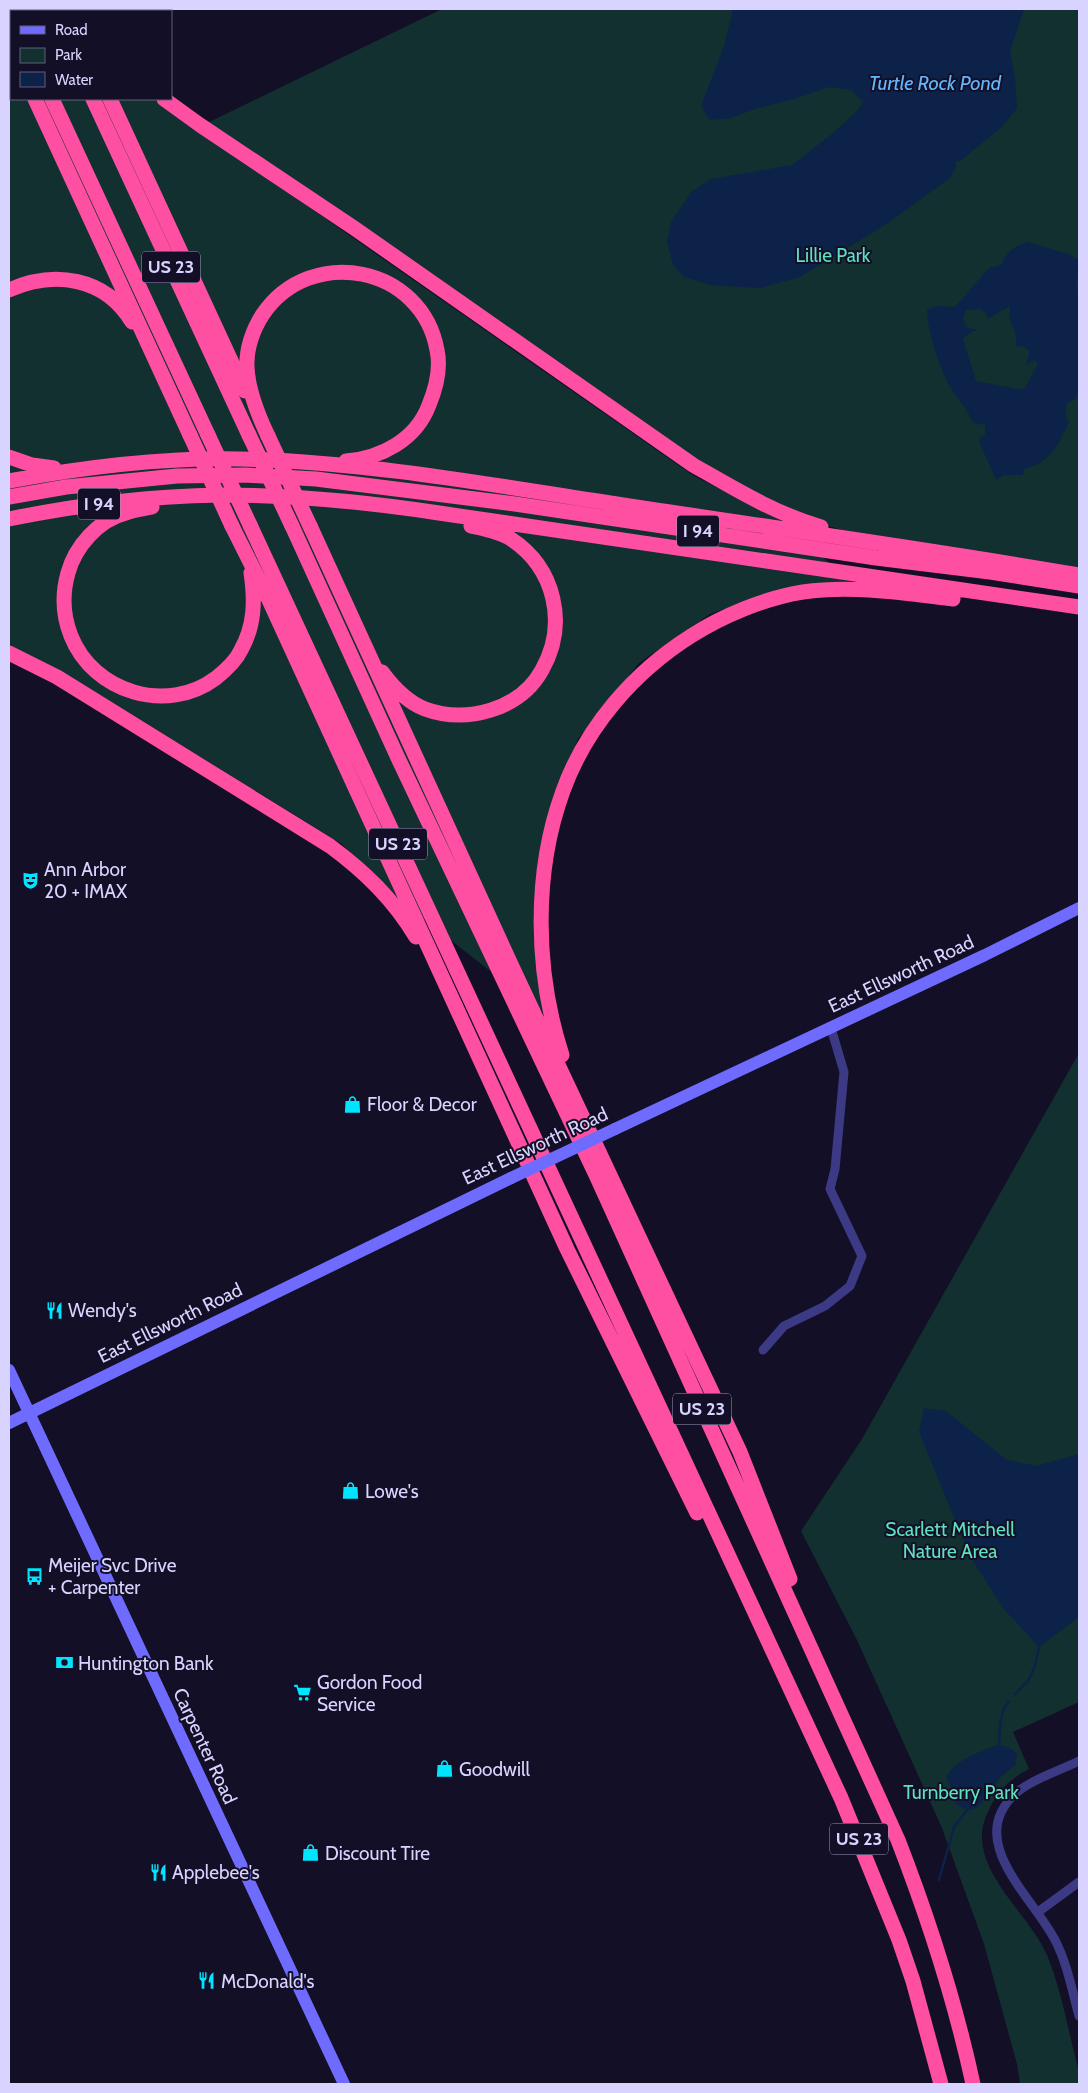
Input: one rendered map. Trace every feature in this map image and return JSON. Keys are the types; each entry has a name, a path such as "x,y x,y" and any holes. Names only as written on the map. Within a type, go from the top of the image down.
{"highway":[{"path":"35,100 232,526 270,602 567,1249 714,1546 751,1604"},
{"name":"US 23","path":"52,100 841,1798 899,1940 924,2018 941,2084"},
{"name":"US 23","path":"93,100 394,749 596,1175 898,1840 918,1891 945,1974 963,2038 973,2084"},
{"path":"110,100 740,1452 795,1590 810,1643"},
{"path":"165,100 208,131 354,228 693,465 751,499 779,512 868,541"},
{"path":"260,419 248,378 246,366 248,354 258,322 269,306 284,291 324,272 346,271 365,274 400,290 412,301 423,316 437,350 438,373 435,390 427,412 413,431 395,447 378,455 358,460 321,463"},
{"path":"9,290 25,283 48,279 82,283 114,300 130,318 154,357"},
{"path":"9,457 42,467 81,468"},
{"path":"9,481 81,468 156,461 239,458 321,463 403,473 868,541 1079,575"},
{"name":"I 94","path":"9,497 74,486 177,476 245,475 316,478 516,504 876,558 990,572 1079,586"},
{"name":"I 94","path":"9,519 100,504 191,496 220,495 371,503 1079,608"},
{"path":"191,496 175,504 147,508 116,517 99,527 79,548 70,566 64,586 64,608 75,646 87,664 102,678 120,688 144,695 178,694 211,682 226,670 241,652 249,634 253,616 254,595 245,552"},
{"path":"365,646 389,682 403,696 424,709 449,715 470,715 492,710 510,701 528,688 542,671 552,646 556,623 554,599 548,580 536,561 525,549 509,538 439,513"},
{"path":"578,1106 558,1042 545,976 542,928 544,870 563,790 603,717 636,678 672,648 710,624 754,606 801,592 842,589 886,591 990,603 1043,602"},
{"path":"9,653 57,677 330,846 362,870 408,923 441,977"}],"main road":[{"name":"East Ellsworth Road","path":"9,1423 220,1318 511,1178 985,956 1079,908"},
{"name":"Carpenter Road","path":"9,1370 344,2084"}],"street":[{"path":"763,1350 784,1326 825,1306 850,1286 862,1256 830,1189 835,1169 844,1072 831,1028"},
{"path":"1079,1761 1029,1785 1015,1794 1002,1810 997,1826 997,1845 1002,1860 1038,1912 1062,1955 1079,2016"},
{"path":"1038,1912 1079,1882"}],"green space":[{"name":"Lillie Park","path":"442,9 1079,9 1079,571 849,532 815,522 734,485 207,123"},
{"path":"9,29 10,100 155,100 694,476 779,519 850,581 788,588 710,614 639,663 578,739 546,825 544,1013 398,899 342,844 71,677 9,649"},
{"name":"Scarlett Mitchell Nature Area","path":"1079,1053 1079,1702 1013,1732 1029,1769 1011,1781 997,1796 986,1817 982,1834 989,1866 997,1881 1039,1940 1047,1955 1065,2013 1079,2072 1079,2084 1020,2084 1017,2064 984,1944 942,1828 857,1640 801,1531 862,1439"}],"water":[{"name":"Turtle Rock Pond","path":"733,9 1024,9 1010,51 1015,78 1017,108 1003,126 960,161 957,161 955,164 957,166 950,178 888,223 800,277 760,288 710,285 684,277 673,265 667,242 671,222 692,191 711,179 792,165 832,134 857,111 863,102 851,90 829,87 731,118 710,120 701,106 724,46"},
{"path":"1028,242 1068,254 1079,260 1077,290 1079,292 1079,390 1076,398 1067,403 1065,416 1069,422 1052,452 1041,462 1024,469 1023,475 1004,475 996,480 979,441 980,437 985,435 985,425 973,423 952,390 932,341 927,310 936,306 955,307 989,268 1001,265 1011,250","holes":["1010,306 1011,323 1016,335 1016,347 1023,346 1030,351 1026,365 1034,360 1038,364 1025,388 1018,389 976,381 963,339 971,332 978,330 966,327 963,318 966,310 981,309 986,313 987,319"]},
{"path":"924,1408 946,1411 1007,1460 1036,1466 1079,1454 1079,1617 1039,1647 1003,1608 970,1556 919,1432"},
{"path":"999,1744 1012,1749 1017,1754 1016,1764 1000,1778 977,1808 967,1810 957,1805 953,1796 954,1792 946,1778 950,1771 969,1757"}],"waterway":[{"path":"1015,1694 1028,1681 1035,1666 1039,1647"},
{"path":"999,1744 1003,1711 1009,1701"},
{"path":"939,1880 954,1827 967,1810"}],"place":[{"name":"Ann Arbor 20 + IMAX","path":"30,880"},
{"name":"Floor & Decor","path":"353,1104"},
{"name":"Wendy's","path":"54,1310"},
{"name":"Lowe's","path":"351,1491"},
{"name":"Meijer Svc Drive + Carpenter","path":"34,1576"},
{"name":"Huntington Bank","path":"64,1663"},
{"name":"Gordon Food Service","path":"303,1693"},
{"name":"Goodwill","path":"445,1769"},
{"name":"Discount Tire","path":"311,1853"},
{"name":"Applebee's","path":"158,1872"},
{"name":"McDonald's","path":"207,1981"}],"park label":[{"name":"Turnberry Park","path":"961,1792"}]}
